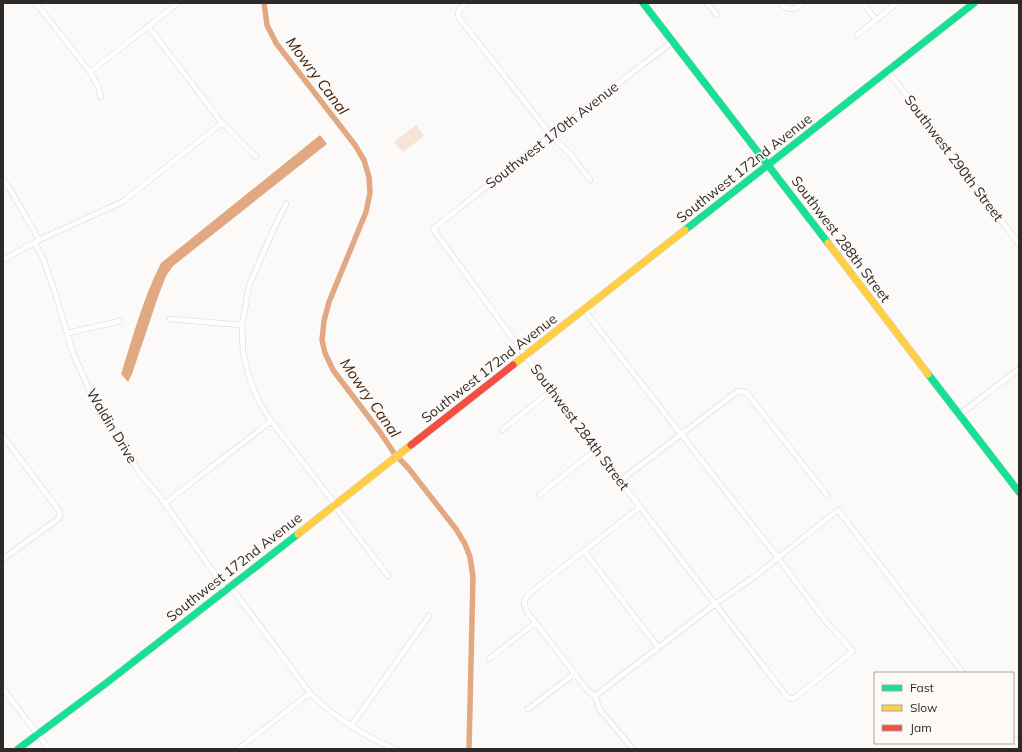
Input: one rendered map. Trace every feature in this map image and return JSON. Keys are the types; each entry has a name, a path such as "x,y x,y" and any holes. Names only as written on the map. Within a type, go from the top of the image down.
{"street":[{"path":"36,3 90,72 98,86 101,96"},
{"path":"90,72 178,3"},
{"path":"467,3 458,10 457,13 459,18 551,135 571,155 590,180"},
{"name":"Southwest 288th Street","path":"643,3 1019,492"},
{"path":"707,3 717,15"},
{"path":"780,3 791,9 796,8 803,3"},
{"path":"862,3 876,20"},
{"path":"857,35 897,3"},
{"name":"Southwest 172nd Avenue","path":"18,749 105,684 334,504 393,460 974,3"},
{"path":"148,26 222,123 256,157"},
{"name":"Southwest 170th Avenue","path":"433,229 551,135 672,42"},
{"name":"Southwest 290th Street","path":"888,71 1019,244"},
{"path":"3,260 37,242 122,202 222,123"},
{"name":"Waldin Drive","path":"3,180 10,189 37,242 68,333 73,353 96,405 108,426 132,459 138,470 218,577 310,693 324,706 351,726 378,742 395,749"},
{"path":"286,204 249,286 242,325 243,352 248,374 258,400 271,421 388,576"},
{"name":"Southwest 284th Street","path":"433,229 620,481 788,698 793,699 853,651 827,623 778,558"},
{"path":"584,310 778,558"},
{"path":"170,319 242,325"},
{"path":"68,333 120,321"},
{"path":"959,415 1019,368"},
{"path":"502,430 552,390"},
{"path":"620,481 738,391 746,392 827,495"},
{"path":"164,504 271,421"},
{"path":"3,436 60,512 58,519 3,559"},
{"path":"539,495 597,449"},
{"path":"633,749 600,710 595,696 588,691 574,674 535,623 524,604 526,597 530,593 640,507"},
{"path":"595,696 715,604 754,577 838,510 962,672"},
{"path":"584,551 658,647"},
{"path":"351,726 429,616"},
{"path":"489,659 535,623"},
{"path":"528,709 574,674"},
{"path":"4,689 49,749"},
{"path":"242,748 310,693"}],"shaded area":[{"path":"416,125 424,136 403,152 394,142"},
{"path":"320,135 327,144 173,266 166,276 159,294 128,382 121,374 144,304 161,263"}],"waterway":[{"name":"Mowry Canal","path":"264,3 267,25 276,43 355,145 364,160 369,177 370,193 366,212 329,302 324,321 322,340 325,353 333,370 394,453 409,469 456,529 465,544 470,557 473,577 469,749"}],"traffic: fast":[{"path":"643,3 828,243"},
{"path":"685,230 974,3"},
{"path":"928,374 1019,492"},
{"path":"18,749 105,684 298,534"}],"traffic: slow":[{"path":"513,365 685,230"},
{"path":"828,243 928,374"},
{"path":"298,534 411,445"}],"traffic: jam":[{"path":"411,445 513,365"}]}
